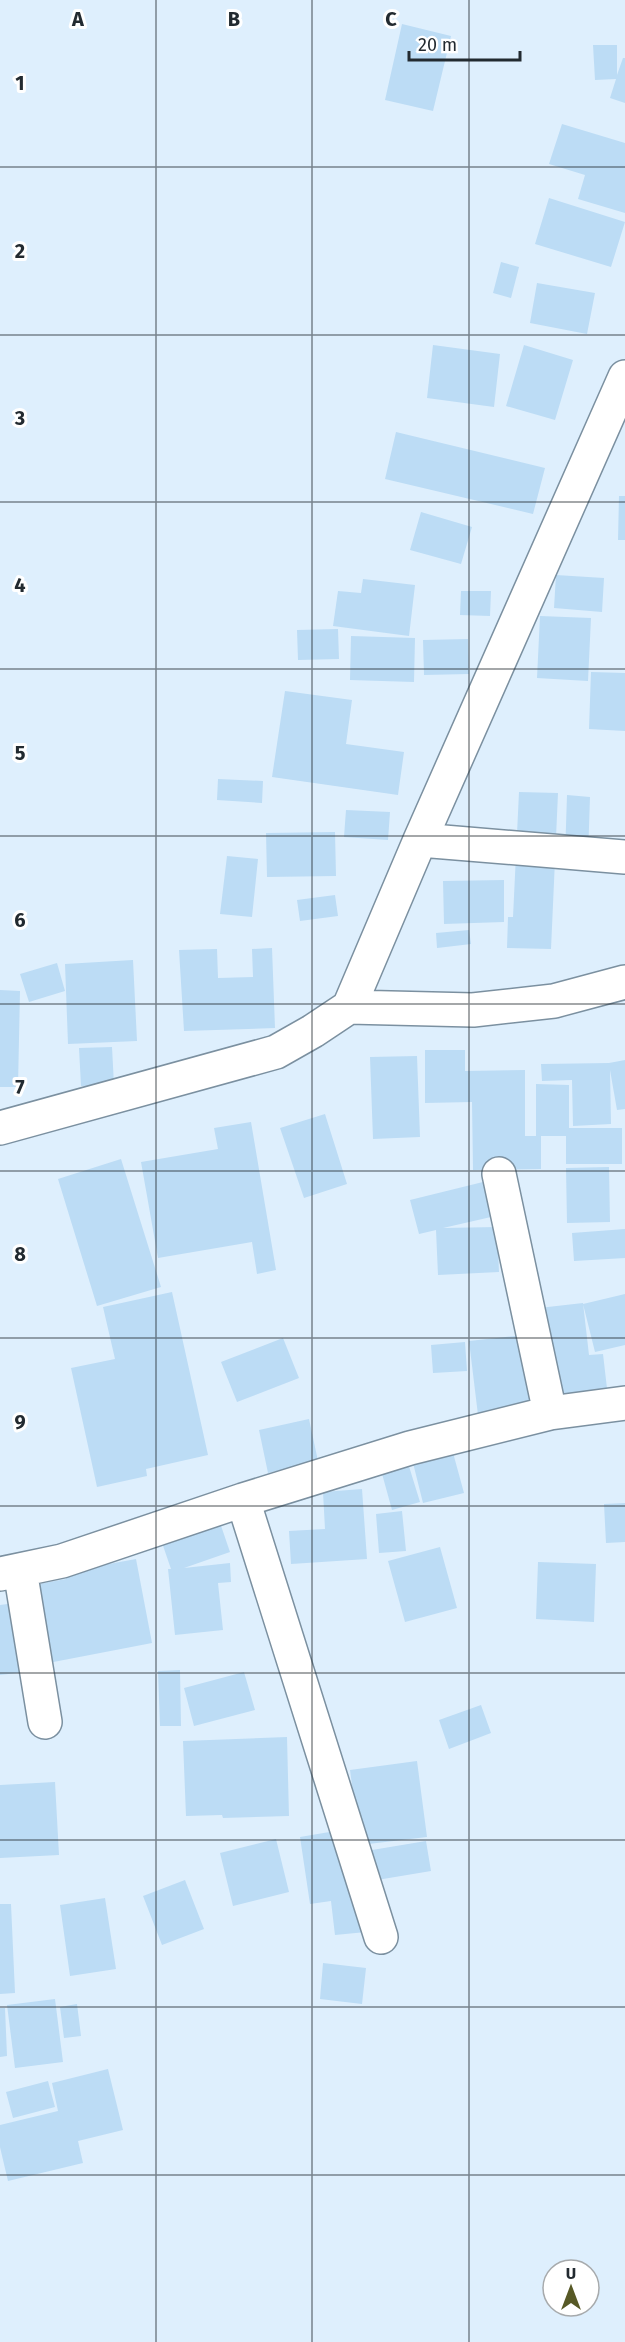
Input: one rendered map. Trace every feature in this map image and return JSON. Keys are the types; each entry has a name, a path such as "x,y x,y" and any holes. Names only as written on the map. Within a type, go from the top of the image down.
{"street":[{"path":"0,1128 276,1052 349,1007 420,840 616,418 625,377"},
{"path":"420,840 625,857"},
{"path":"349,1007 474,1010 554,1001 625,982"},
{"path":"500,1174 550,1413"},
{"path":"45,1722 10,1572 62,1561 243,1500 410,1448 550,1413 625,1403"},
{"path":"243,1500 381,1937"}],"building":[{"path":"402,24 451,36 433,111 385,100"},
{"path":"593,45 617,45 617,75 623,58 625,58 625,103 610,98 616,79 595,80"},
{"path":"562,124 625,143 625,213 578,199 585,175 549,164"},
{"path":"549,198 625,222 611,267 535,244"},
{"path":"501,262 519,267 511,298 493,293"},
{"path":"537,283 595,293 587,334 530,323"},
{"path":"433,345 500,354 494,407 427,398"},
{"path":"524,345 573,360 555,420 506,406"},
{"path":"396,432 545,468 533,514 385,479"},
{"path":"619,496 625,496 625,540 618,540"},
{"path":"421,512 472,527 461,564 410,550"},
{"path":"556,575 604,578 602,612 554,608"},
{"path":"363,579 415,585 409,636 333,626 338,591 361,593"},
{"path":"461,591 491,591 490,616 460,615"},
{"path":"540,616 591,618 588,681 537,678"},
{"path":"338,629 339,659 298,660 297,630"},
{"path":"351,636 415,638 414,682 350,680"},
{"path":"468,639 469,674 424,675 423,640"},
{"path":"591,672 625,673 625,731 589,729"},
{"path":"285,691 352,700 346,744 404,752 398,795 272,777"},
{"path":"218,779 263,781 262,803 217,800"},
{"path":"519,792 558,793 551,949 507,948 508,917 513,917"},
{"path":"567,795 590,797 588,857 565,856"},
{"path":"346,810 390,812 388,840 344,837"},
{"path":"335,832 336,876 267,877 266,833"},
{"path":"227,856 258,859 252,917 220,914"},
{"path":"504,880 504,922 444,924 443,881"},
{"path":"335,895 338,916 300,921 297,900"},
{"path":"469,930 471,944 437,948 436,933"},
{"path":"272,948 275,1028 184,1031 179,950 217,949 218,978 253,977 252,949"},
{"path":"133,960 137,1041 68,1044 65,964"},
{"path":"57,963 65,991 29,1002 20,974"},
{"path":"0,990 20,991 18,1087 0,1087"},
{"path":"112,1047 114,1085 81,1086 79,1048"},
{"path":"425,1050 465,1050 465,1071 525,1070 525,1136 536,1136 536,1084 569,1085 569,1128 622,1128 622,1164 566,1164 566,1136 541,1136 541,1169 473,1170 472,1102 425,1103"},
{"path":"417,1056 420,1137 373,1139 370,1057"},
{"path":"625,1060 625,1109 617,1110 610,1070 611,1124 573,1126 572,1080 542,1081 541,1064 609,1063"},
{"path":"325,1114 347,1184 304,1198 280,1128"},
{"path":"251,1122 276,1270 257,1274 252,1242 158,1258 141,1162 218,1149 214,1128"},
{"path":"121,1159 161,1287 97,1306 58,1179"},
{"path":"609,1167 610,1222 567,1223 566,1168"},
{"path":"483,1182 491,1217 443,1228 497,1227 499,1272 438,1275 436,1230 419,1234 410,1200"},
{"path":"625,1229 625,1258 574,1261 572,1233"},
{"path":"172,1292 208,1455 146,1469 147,1476 97,1487 71,1368 115,1359 103,1307"},
{"path":"625,1294 625,1345 595,1352 583,1304"},
{"path":"583,1303 589,1355 603,1354 608,1397 550,1404 539,1308"},
{"path":"525,1335 533,1408 478,1415 469,1341"},
{"path":"283,1338 299,1378 237,1402 221,1362"},
{"path":"465,1342 467,1371 433,1373 431,1345"},
{"path":"309,1419 318,1461 268,1473 259,1430"},
{"path":"452,1449 464,1493 423,1503 412,1459"},
{"path":"408,1463 420,1502 392,1510 381,1470"},
{"path":"362,1489 367,1559 291,1564 289,1531 325,1529 323,1492"},
{"path":"625,1503 625,1542 606,1543 604,1504"},
{"path":"402,1511 406,1551 379,1553 376,1514"},
{"path":"217,1514 230,1552 184,1568 230,1563 231,1582 218,1583 223,1630 175,1635 168,1569 171,1569 159,1534"},
{"path":"440,1547 457,1608 405,1622 388,1561"},
{"path":"136,1559 152,1643 43,1664 28,1586 66,1579 65,1572"},
{"path":"538,1562 596,1564 594,1622 536,1619"},
{"path":"15,1603 26,1672 0,1675 0,1605"},
{"path":"180,1670 181,1726 160,1726 158,1671"},
{"path":"244,1672 255,1710 194,1726 184,1688"},
{"path":"481,1705 491,1733 449,1749 439,1720"},
{"path":"287,1737 289,1816 223,1818 222,1815 186,1816 183,1741"},
{"path":"417,1761 427,1837 360,1845 350,1770"},
{"path":"55,1782 59,1855 0,1858 0,1785"},
{"path":"347,1829 366,1932 335,1935 331,1901 310,1904 300,1837"},
{"path":"276,1839 289,1892 233,1906 220,1853"},
{"path":"426,1841 431,1871 377,1880 372,1850"},
{"path":"185,1880 204,1929 162,1945 143,1896"},
{"path":"105,1898 116,1969 70,1976 60,1905"},
{"path":"0,1904 11,1904 15,1993 0,1994"},
{"path":"323,1963 366,1968 362,2004 320,1999"},
{"path":"55,1999 63,2062 15,2068 7,2005"},
{"path":"77,2004 81,2036 64,2038 60,2007"},
{"path":"0,2008 5,2008 7,2056 0,2057"},
{"path":"108,2069 123,2130 78,2141 83,2163 8,2181 0,2147 0,2125 58,2111 52,2083"},
{"path":"48,2081 55,2107 13,2118 6,2092"}]}
